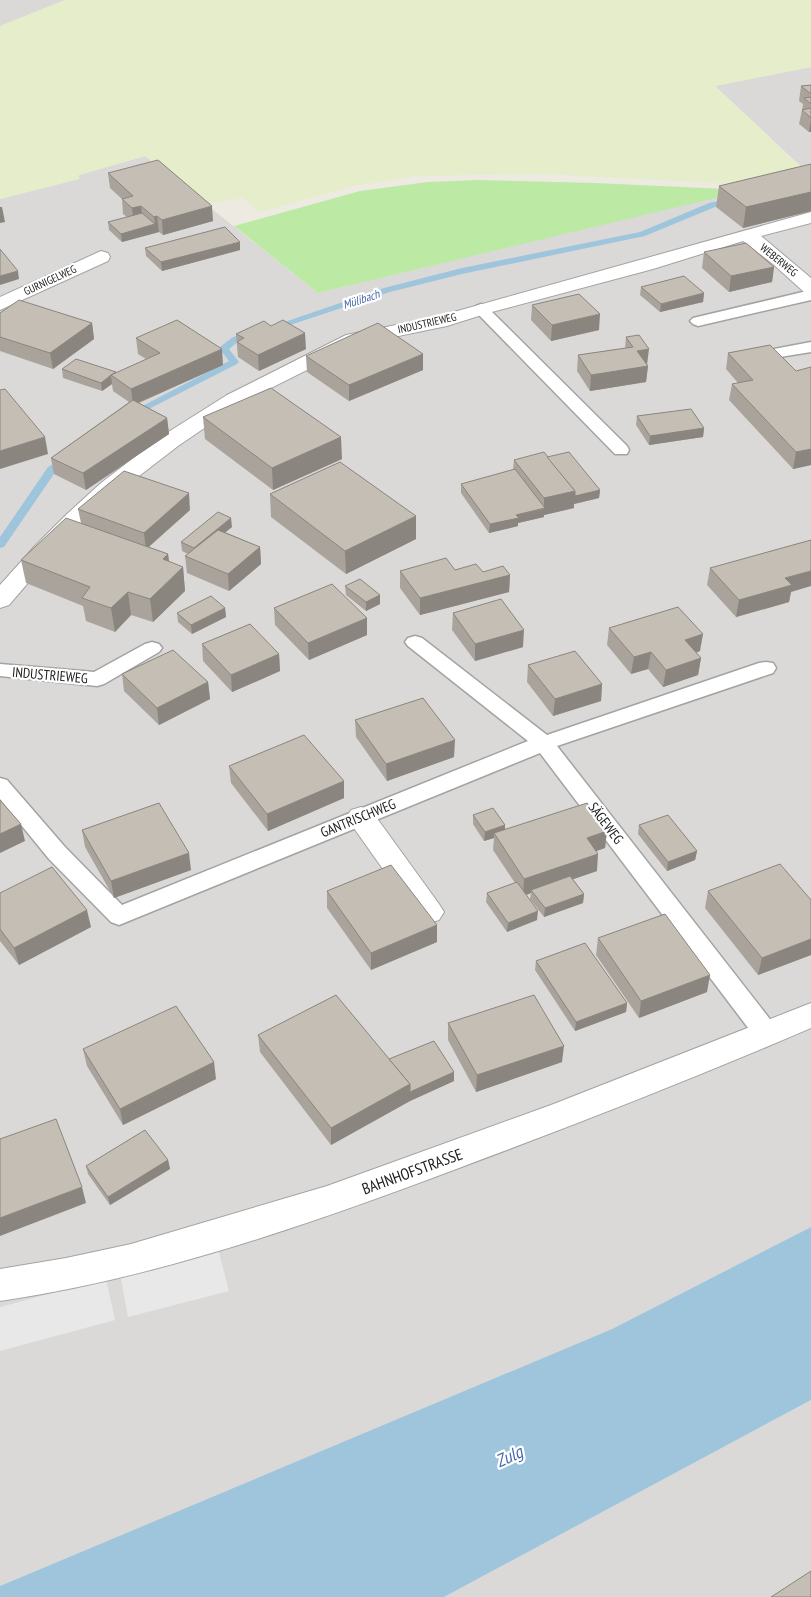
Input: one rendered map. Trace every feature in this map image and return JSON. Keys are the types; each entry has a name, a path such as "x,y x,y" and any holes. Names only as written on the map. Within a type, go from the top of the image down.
{"street":[{"name":"INDUSTRIEWEG","path":"0,600 43,550 75,519 109,488 170,441 234,399 353,339 440,322 811,217"},
{"name":"WEBERWEG","path":"746,234 780,260 811,288"},
{"name":"GURNIGELWEG","path":"0,304 101,258"},
{"path":"361,818 429,912"},
{"name":"BAHNHOFSTRASSE","path":"0,1285 107,1264 212,1237 314,1206 411,1172 767,1034 811,1015"}],"lane":[{"path":"698,322 811,295"},
{"path":"481,309 621,450"},
{"path":"780,352 811,347"},
{"name":"SÄGEWEG","path":"415,642 544,743 767,1034"},
{"name":"INDUSTRIEWEG","path":"0,670 97,679 152,648"},
{"name":"GANTRISCHWEG","path":"0,785 57,853 119,916 544,743 766,668"}],"shaded area":[{"path":"0,0 65,0 0,26"},
{"path":"811,67 811,1227 612,1329 0,1586 0,199 79,179 79,175 145,156 318,293 809,174 715,86"},
{"path":"218,1249 229,1291 128,1317 120,1274"},
{"path":"106,1279 115,1320 0,1351 0,1307"},
{"path":"811,1400 811,1597 444,1597"}],"green space":[{"path":"65,0 811,0 811,67 715,86 806,172 730,184 547,174 416,176 354,186 259,212 243,198 206,204 145,156 79,175 79,179 0,199 0,26"},
{"path":"477,180 749,190 318,293 234,226 360,191 428,182"}],"water":[{"name":"Zulg","path":"811,1227 811,1400 444,1597 0,1597 0,1586 612,1329"}],"building":[{"path":"811,85 811,94 801,86"},
{"path":"811,97 811,104 804,98"},
{"path":"811,108 811,118 802,110"},
{"path":"158,160 212,206 162,220 157,216 154,217 141,206 132,208 122,199 133,196 108,173"},
{"path":"811,164 811,192 746,207 719,186"},
{"path":"142,213 155,224 121,234 108,222"},
{"path":"225,227 240,242 161,262 145,248"},
{"path":"746,243 774,267 731,276 704,252"},
{"path":"0,249 18,271 0,276"},
{"path":"684,276 704,293 661,304 641,287"},
{"path":"579,294 600,314 552,325 532,305"},
{"path":"19,300 92,323 50,353 0,337 0,313"},
{"path":"177,320 222,349 131,389 111,375 160,353 136,338"},
{"path":"283,320 305,333 258,355 237,342 244,338 236,334 264,321 271,326"},
{"path":"378,323 423,354 349,385 306,356"},
{"path":"639,335 649,349 637,351 648,366 591,375 578,355 633,347 626,337"},
{"path":"770,345 796,371 811,367 811,449 796,452 732,384 753,380 728,353"},
{"path":"76,359 116,372 101,383 62,369"},
{"path":"271,388 341,437 272,468 203,417"},
{"path":"5,389 45,437 0,451 0,390"},
{"path":"133,400 167,418 83,473 51,458"},
{"path":"691,409 704,428 650,436 637,416"},
{"path":"544,452 575,491 544,498 514,460"},
{"path":"569,452 600,490 575,496 575,491 547,457"},
{"path":"340,462 416,516 345,551 270,494"},
{"path":"515,469 545,508 516,515 519,518 490,524 461,484"},
{"path":"124,471 189,493 144,533 78,509"},
{"path":"218,512 231,518 194,548 181,542"},
{"path":"66,518 168,554 163,559 183,567 150,599 128,592 111,608 82,598 90,587 21,560"},
{"path":"218,530 260,547 228,574 185,556"},
{"path":"811,540 811,571 785,578 792,585 739,600 710,568"},
{"path":"446,558 455,570 476,564 483,572 503,566 510,575 420,598 400,571"},
{"path":"360,579 380,595 366,602 345,586"},
{"path":"332,584 367,618 308,643 274,608"},
{"path":"211,596 225,608 191,625 177,613"},
{"path":"501,599 524,630 475,644 453,613"},
{"path":"678,607 703,634 685,640 701,658 666,670 651,652 634,657 609,628"},
{"path":"250,624 279,654 231,675 202,644"},
{"path":"173,650 208,682 157,708 122,674"},
{"path":"575,651 602,684 555,699 528,665"},
{"path":"423,698 455,740 386,764 355,720"},
{"path":"304,735 344,781 267,814 229,766"},
{"path":"0,800 21,824 0,834"},
{"path":"159,803 189,853 111,881 82,830"},
{"path":"587,803 607,831 587,838 598,854 524,879 494,833"},
{"path":"493,808 505,825 485,832 473,815"},
{"path":"668,815 697,851 668,862 639,825"},
{"path":"780,864 811,900 811,939 762,958 708,891"},
{"path":"391,865 437,925 371,953 327,891"},
{"path":"52,867 87,910 14,948 0,929 0,893"},
{"path":"570,876 584,894 545,908 531,890"},
{"path":"517,882 538,911 508,923 487,893"},
{"path":"665,914 710,975 641,1001 598,938"},
{"path":"585,943 627,1003 576,1022 536,961"},
{"path":"336,995 410,1084 331,1128 258,1035"},
{"path":"534,995 564,1046 477,1075 448,1023"},
{"path":"176,1006 214,1062 120,1109 83,1049"},
{"path":"434,1041 454,1072 410,1092 410,1084 389,1059"},
{"path":"56,1119 82,1187 0,1218 0,1139"},
{"path":"145,1130 168,1160 108,1197 86,1166"},
{"path":"811,1571 811,1597 771,1597"}],"waterway":[{"name":"Mülibach","path":"272,328 387,290 462,271 642,234 712,205 733,200"},
{"name":"Mülibach","path":"130,415 234,362 224,348 236,339 253,334"},
{"name":"Mülibach","path":"0,545 52,469 67,459"}]}
